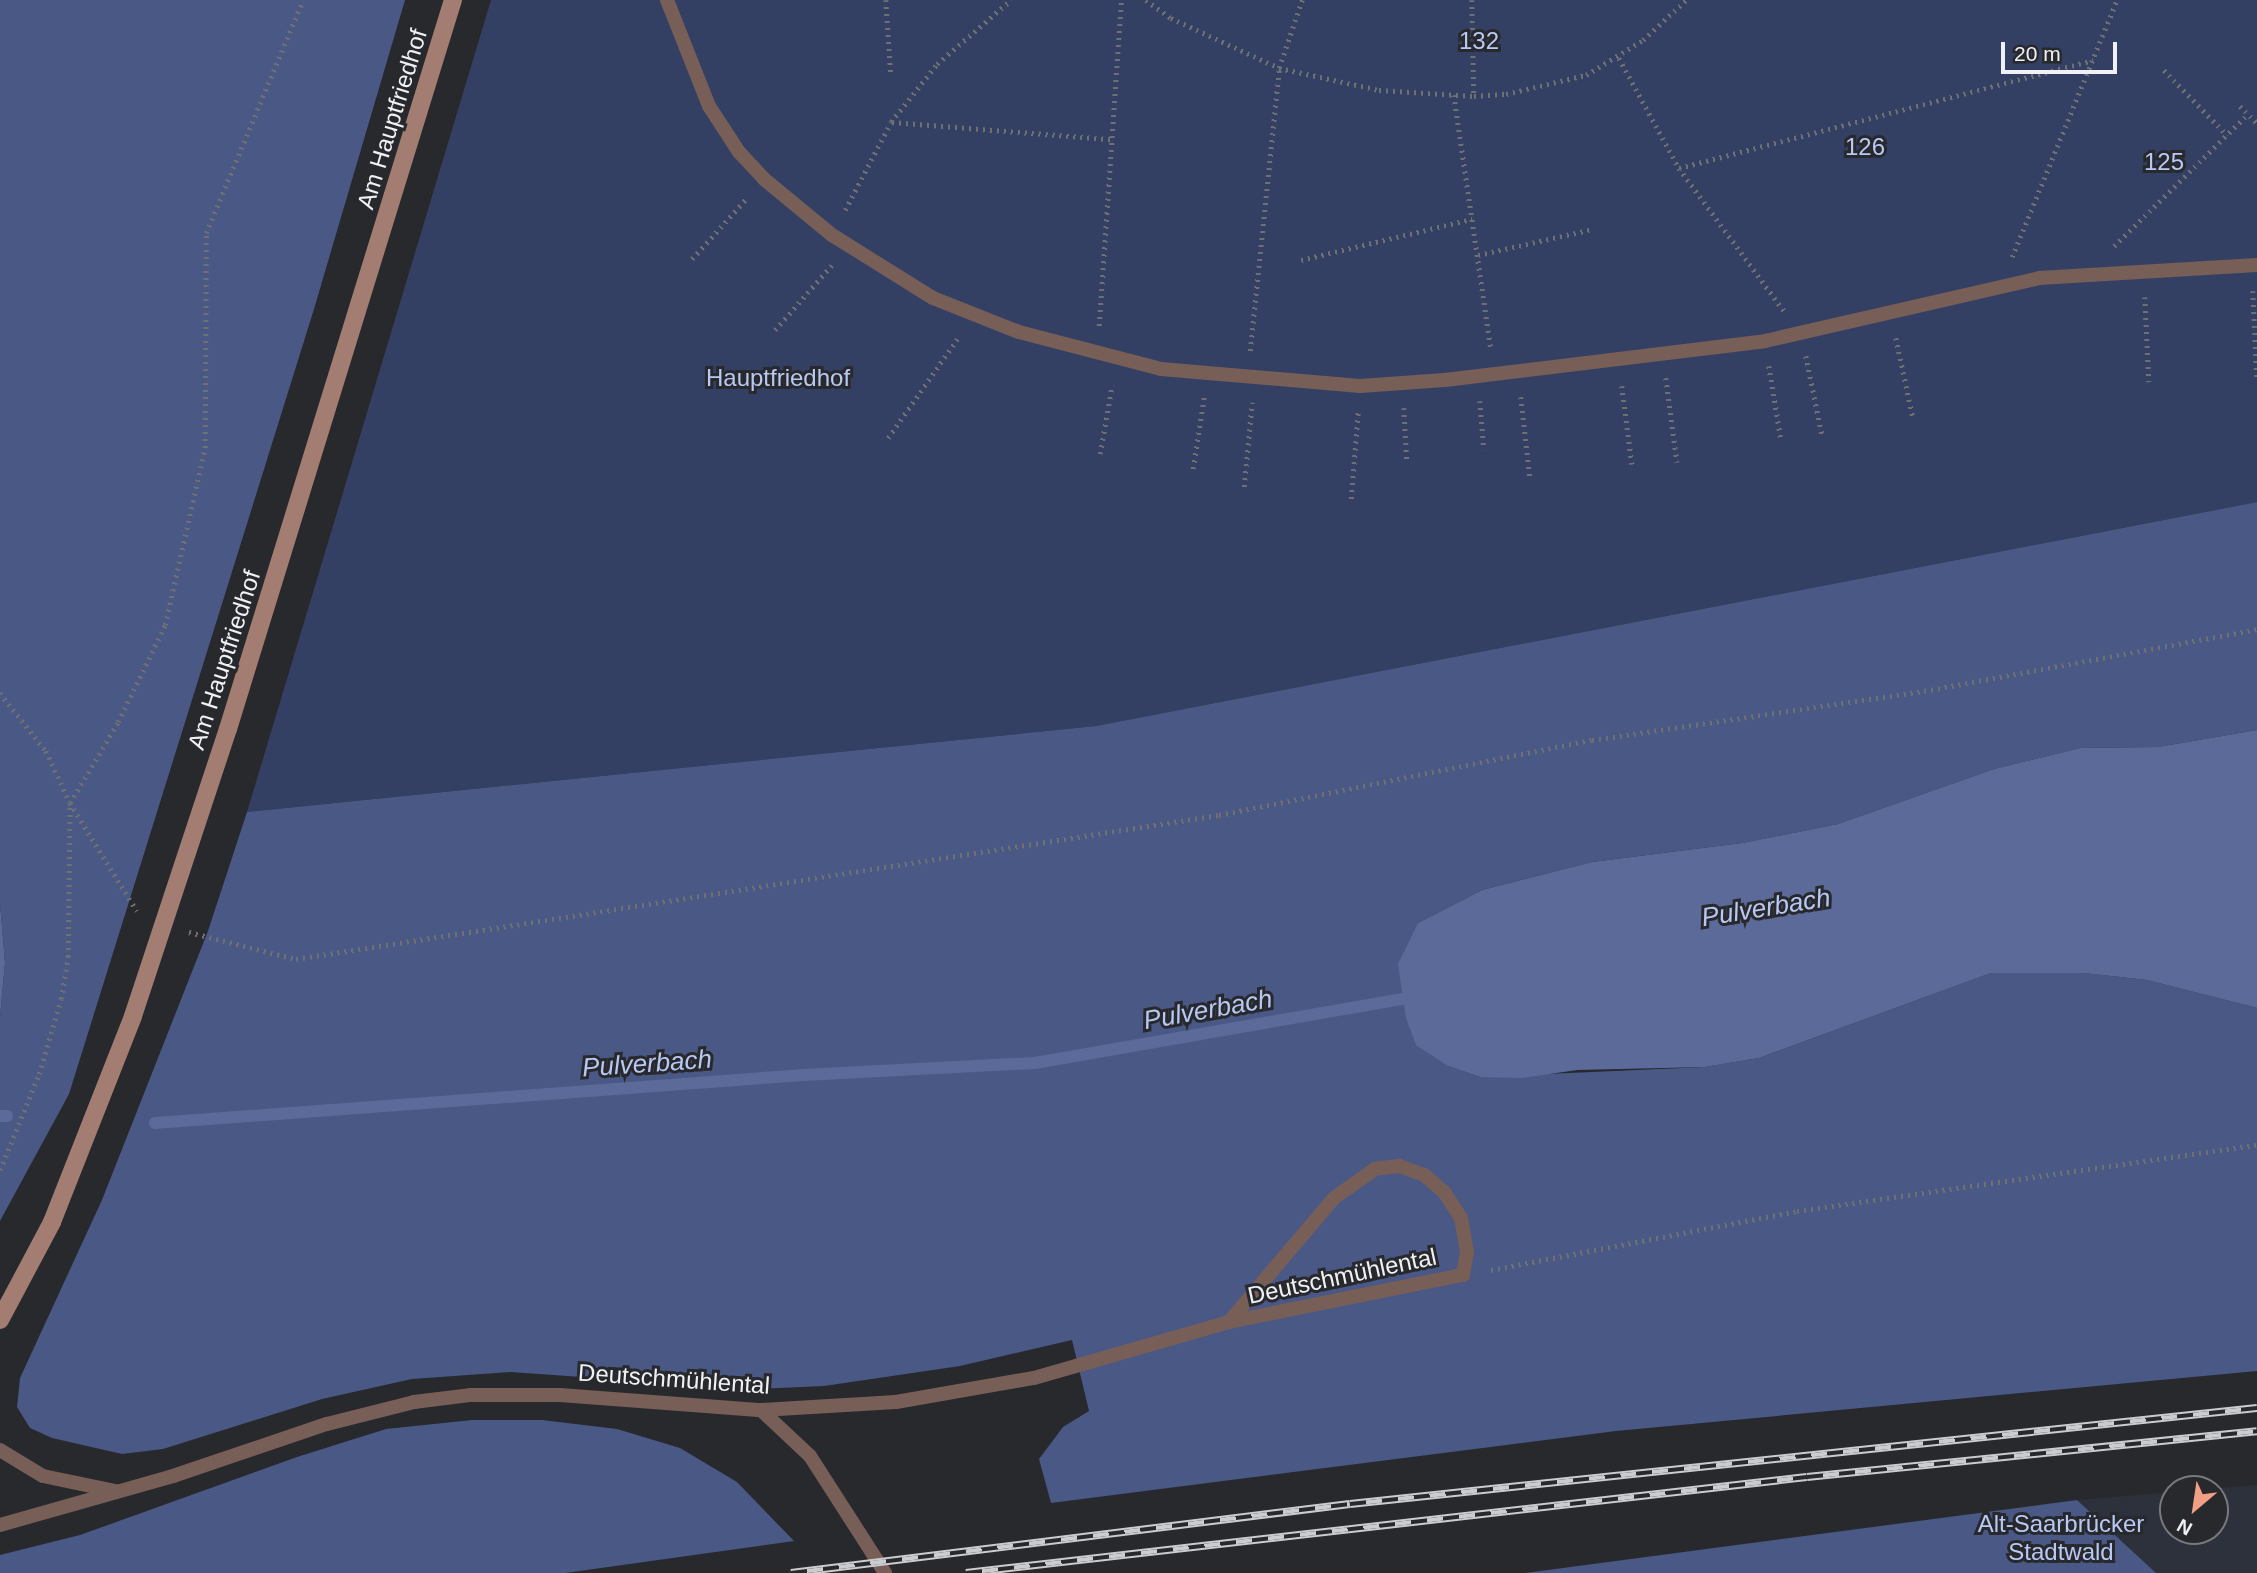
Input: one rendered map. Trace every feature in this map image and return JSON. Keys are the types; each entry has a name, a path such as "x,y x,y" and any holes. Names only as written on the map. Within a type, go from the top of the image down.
{"main road":[{"name":"Am Hauptfriedhof","path":"0,1320 77,1165 162,923 228,729 389,215 453,0"}],"lane":[{"path":"667,0 709,106 739,152 764,179 832,235 933,298 975,314 1098,355 1207,376 1360,386 1518,372 1664,356 1765,341 1891,313 2001,284 2084,275 2255,265"},
{"name":"Deutschmühlental","path":"3,1523 120,1492 327,1424 414,1402 459,1396 560,1395 761,1410 896,1402 1034,1378 1229,1322 1463,1275 1467,1252 1461,1218 1445,1193 1424,1175 1399,1166 1376,1169 1334,1198 1229,1322"},
{"path":"761,1410 810,1456 886,1573"},
{"name":"Deutschmühlental","path":"0,1450 43,1476 120,1492"}],"path":[{"path":"0,1170 39,1074 61,999 68,947 70,803 118,722 165,625 205,448 206,233 303,0"},
{"path":"886,0 891,76"},
{"path":"832,235 891,122 937,64 1012,0"},
{"path":"1098,355 1121,0"},
{"path":"1146,0 1171,18 1279,68 1379,90 1474,96 1547,86 1586,75 1619,58 1686,0"},
{"path":"1244,487 1279,68 1302,0"},
{"path":"1472,0 1474,96"},
{"path":"2001,284 2117,0"},
{"path":"1619,58 1679,168 1801,334 1822,434"},
{"path":"1679,168 2092,60"},
{"path":"2164,70 2227,135"},
{"path":"1454,95 1494,374"},
{"path":"2240,106 2257,123"},
{"path":"2084,275 2248,114"},
{"path":"891,122 1111,139"},
{"path":"692,259 764,179"},
{"path":"1301,260 1472,219"},
{"path":"1478,255 1589,230"},
{"path":"775,330 848,246"},
{"path":"2255,265 2257,378"},
{"path":"2144,289 2150,382"},
{"path":"1891,313 1913,417"},
{"path":"888,438 975,314"},
{"path":"1765,341 1781,439"},
{"path":"1664,356 1677,462"},
{"path":"1100,454 1116,359"},
{"path":"1619,361 1632,464"},
{"path":"1518,372 1530,477"},
{"path":"1194,469 1207,376"},
{"path":"1477,376 1484,450"},
{"path":"1402,383 1407,462"},
{"path":"1351,499 1360,386"},
{"path":"0,693 46,751 70,803 140,916 296,959 1219,815 1592,740 1924,691 2257,629"},
{"path":"1463,1275 1797,1211 2257,1145"}],"shaded area":[{"path":"2257,1485 2257,1573 2156,1573 2077,1500 2159,1493 2159,1545 2229,1545 2229,1487"}],"green space":[{"path":"0,0 405,0 314,309 69,1094 0,1221 0,1017 5,963 0,903"},
{"name":"Hauptfriedhof","path":"491,0 2257,0 2257,502 1096,726 247,812"},
{"path":"2257,502 2257,730 2158,747 2080,748 1994,769 1838,824 1742,843 1592,862 1482,890 1418,923 1448,1066 1480,1077 1705,1067 1759,1058 1991,973 2084,973 2147,980 2257,1008 2257,1371 1616,1431 1051,1503 1039,1459 1063,1427 1089,1411 1072,1340 960,1366 824,1386 754,1389 510,1372 412,1379 322,1399 163,1449 122,1454 52,1438 30,1428 17,1407 20,1378 102,1200 208,931 247,812 1096,726"},
{"path":"472,1420 542,1420 617,1429 680,1448 737,1482 794,1541 565,1573 0,1573 0,1555 80,1535 297,1457 386,1429"},
{"name":"Alt-Saarbrücker Stadtwald","path":"2077,1500 2156,1573 1525,1573"}],"water":[{"path":"2257,730 2257,1008 2147,980 2084,973 1991,973 1759,1058 1705,1067 1577,1070 1522,1078 1480,1077 1448,1066 1416,1045 1406,1018 1398,964 1418,923 1482,890 1592,862 1742,843 1838,824 1994,769 2080,748 2158,747"},
{"path":"0,903 5,963 0,1017"}],"waterway":[{"name":"Pulverbach","path":"155,1123 804,1075 1035,1063 1417,996"},
{"name":"Pulverbach","path":"0,1116 7,1116"}],"railway":[{"path":"791,1573 1350,1504 2257,1408"},
{"path":"966,1573 1807,1477 2257,1431"}],"park label":[{"name":"132","path":"1479,41"},
{"name":"126","path":"1865,147"},
{"name":"125","path":"2164,162"}]}
